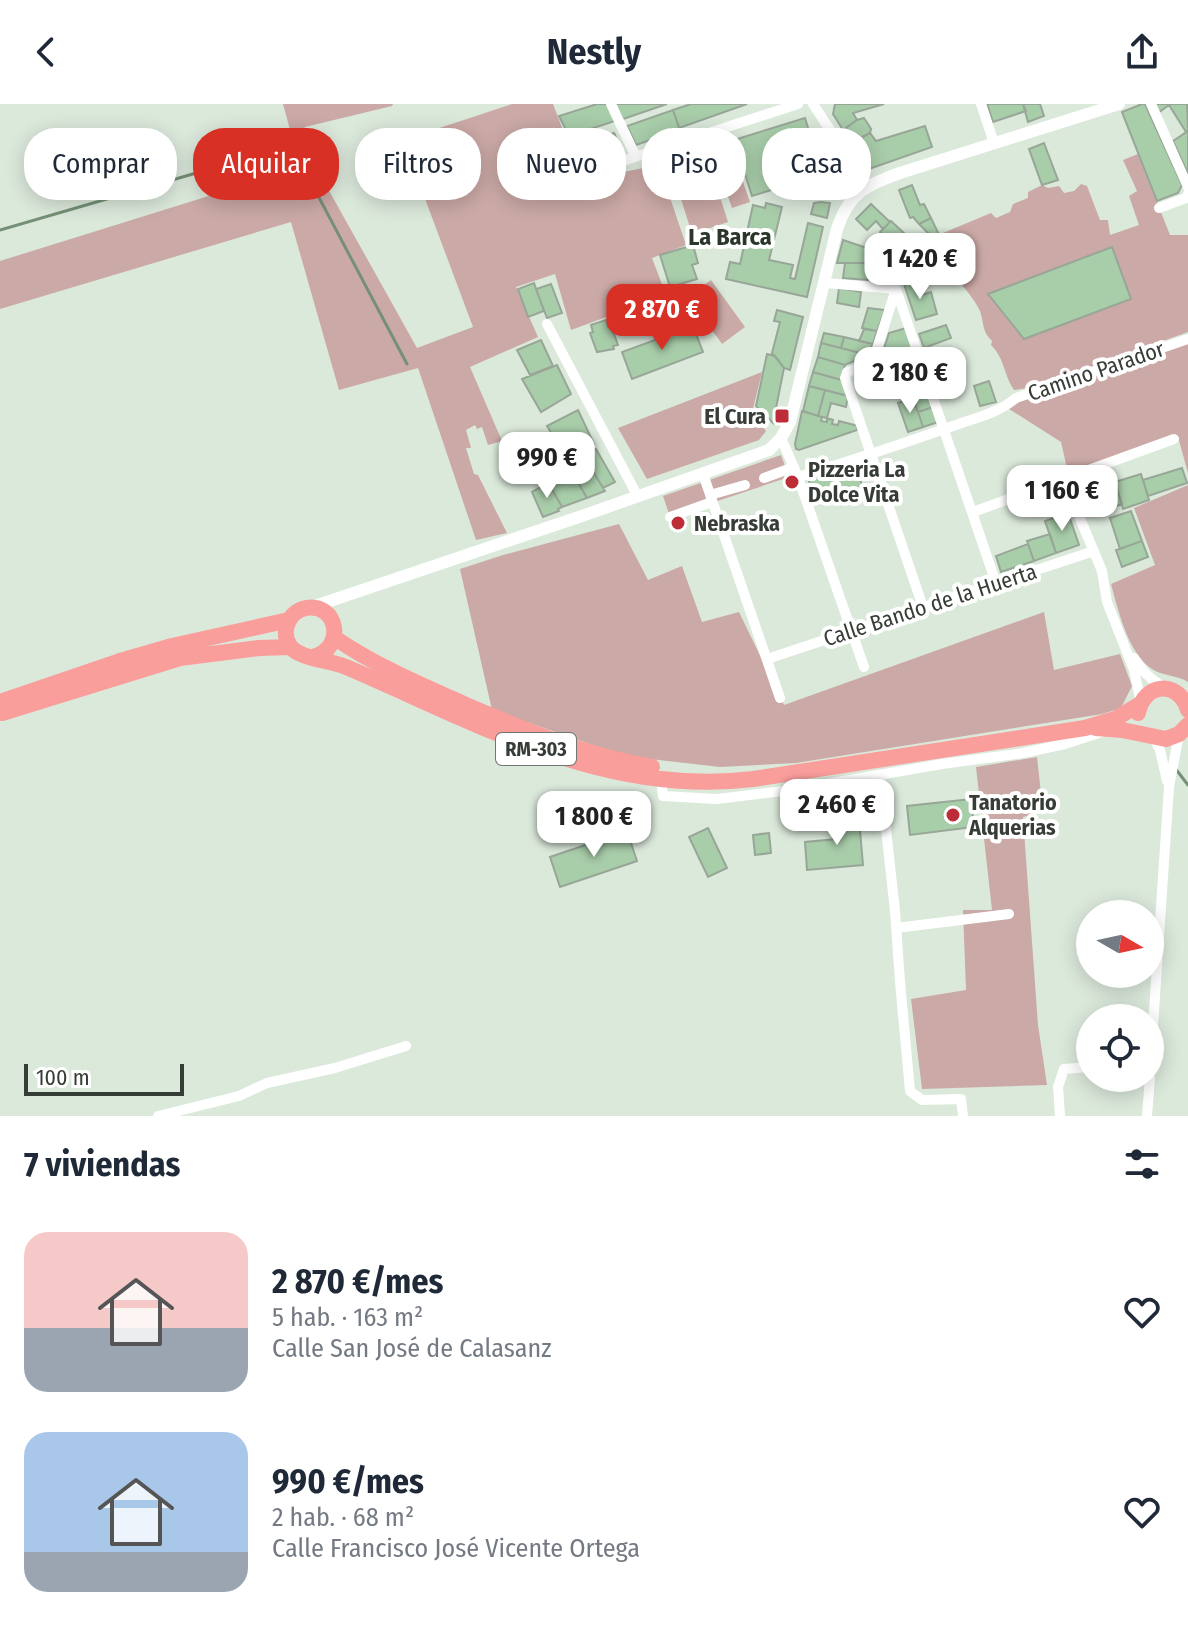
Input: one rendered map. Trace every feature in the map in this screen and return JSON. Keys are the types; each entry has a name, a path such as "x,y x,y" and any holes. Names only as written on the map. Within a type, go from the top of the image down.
{"highway":[{"path":"0,702 133,657 289,620 298,611 311,607"},
{"name":"RM-303","path":"311,607 324,611 334,630 360,655 537,735 599,757 661,769 711,775 773,776"},
{"path":"289,620 286,634 291,647"},
{"path":"313,657 327,651 334,630"},
{"name":"RM-303","path":"0,713 180,658 291,647 301,655 343,666 555,756 613,772 714,782 773,776 1085,728 1115,719 1140,703 1151,691 1178,693"},
{"path":"1178,693 1186,703 1186,724"},
{"path":"1140,703 1138,717 1143,730 1150,736"},
{"name":"RM-303","path":"1085,728 1166,739 1186,724"}],"street":[{"path":"611,104 636,157"},
{"path":"626,160 798,104"},
{"path":"813,104 829,128"},
{"path":"981,104 994,143"},
{"path":"871,184 1119,104"},
{"path":"1151,104 1188,187"},
{"path":"1159,208 1186,198 1188,194"},
{"path":"311,607 638,497 762,453 776,445 790,422 842,216 852,200"},
{"path":"825,283 896,289"},
{"path":"896,289 996,583"},
{"path":"896,289 872,364 847,372 845,378 923,607"},
{"path":"547,324 638,497"},
{"name":"Camino Parador","path":"764,478 870,455 1006,407 1016,398 1188,339"},
{"path":"781,438 796,472 864,667"},
{"path":"973,512 1174,439"},
{"path":"703,474 780,698"},
{"path":"1069,477 1079,516 1102,571 1107,602 1134,670 1140,703"},
{"path":"670,517 745,485"},
{"name":"Calle Bando de la Huerta","path":"767,659 1094,551"},
{"path":"334,630 339,606 361,589"},
{"path":"1126,647 1152,680 1178,693"},
{"path":"1154,1004 1169,787 1186,724"},
{"path":"661,779 663,796 717,799 1023,753 1065,744 1110,729"},
{"path":"1150,736 1160,750 1169,787"},
{"path":"880,775 910,1091 922,1100 961,1099 963,1116"},
{"path":"896,928 1009,914"},
{"path":"158,1116 239,1096 267,1083 335,1068 406,1046"},
{"path":"1060,1116 1058,1087 1064,1069 1076,1068"},
{"path":"1147,1116 1149,1092"}],"shaded area":[{"path":"283,104 393,104 305,128 290,128"},
{"path":"512,104 553,104 562,128 497,128 497,200 626,200 626,171 642,168 642,200 671,200 686,245 652,258 666,295 571,330 555,274 516,287 538,337 470,367 502,441 488,445 482,427 477,429 475,425 466,430 471,448 466,448 474,474 478,475 507,533 476,540 418,368 339,390 291,222 0,309 0,261 196,200 334,200 417,348 473,327 425,200 481,200 481,128 439,128"},
{"path":"1138,154 1170,235 1188,235 1188,332 1035,387 1014,390 991,345 976,304 933,255 940,250 938,245 946,242 943,233 991,213 996,218 1010,212 1013,204 1028,198 1028,192 1042,185 1048,188 1059,186 1064,193 1074,191 1081,184 1087,186 1100,220 1108,220 1110,235 1139,225 1129,196 1137,191 1123,160"},
{"path":"746,191 750,202 732,208 729,200 746,200"},
{"path":"681,200 721,200 728,222 692,234"},
{"path":"711,280 745,327 722,344 688,297"},
{"path":"1188,339 1188,473 1178,437 1069,477 1061,442 1006,407 1016,398"},
{"path":"762,372 752,413 766,431 759,440 647,479 618,428"},
{"path":"781,455 789,477 670,517 663,496"},
{"path":"1188,485 1188,682 1152,669 1136,653 1125,630 1111,584 1155,565 1134,508"},
{"path":"619,524 648,580 682,566 702,622 739,612 784,705 1044,612 1054,670 1120,654 1132,686 1121,708 1102,714 796,763 720,767 624,756 492,710 460,569"},
{"path":"1037,757 1043,812 1023,817 1038,1025 1047,1085 922,1089 911,999 966,990 963,910 992,910 976,767"}],"building":[{"path":"597,104 607,104 615,121 594,128 565,128 559,116"},
{"path":"615,104 667,104 623,119"},
{"path":"691,104 747,104 679,128 673,110"},
{"path":"835,104 884,104 853,113 857,120 846,128 842,128 833,114"},
{"path":"987,104 1023,104 1026,111 993,122"},
{"path":"1023,104 1040,104 1044,116 1028,122"},
{"path":"1145,104 1182,185 1178,193 1157,201 1122,112"},
{"path":"1153,104 1187,104 1188,131 1169,105 1158,113"},
{"path":"673,110 679,128 642,128 642,143 636,145 627,126"},
{"path":"805,118 808,128 773,128"},
{"path":"864,118 870,128 846,128"},
{"path":"925,126 932,147 871,168 871,134 876,141"},
{"path":"762,131 762,193 752,196 746,177 746,136"},
{"path":"1188,131 1188,174 1173,141"},
{"path":"1044,143 1058,180 1042,185 1029,149"},
{"path":"912,185 920,205 924,204 931,218 919,224 913,217 910,218 899,190"},
{"path":"766,203 782,207 769,260 793,265 790,278 795,279 808,223 823,227 807,297 726,279 730,262 740,264 753,205 765,208"},
{"path":"814,203 830,203 827,218 811,214"},
{"path":"871,204 890,222 883,229 876,221 867,230 856,219"},
{"path":"931,218 941,239 936,241 919,224"},
{"path":"891,221 906,235 894,247 880,232"},
{"path":"843,240 879,252 878,263 837,263"},
{"path":"693,245 698,263 692,265 697,279 670,287 660,255"},
{"path":"1112,247 1131,299 1024,339 988,294"},
{"path":"892,262 905,264 905,268 919,269 922,277 904,284 891,282"},
{"path":"845,263 869,263 868,280 843,278"},
{"path":"917,279 922,295 931,292 937,314 916,320 904,284"},
{"path":"534,283 544,311 528,317 518,289"},
{"path":"551,284 562,313 547,318 536,289"},
{"path":"839,288 861,292 859,307 837,303"},
{"path":"868,308 885,310 877,331 862,328"},
{"path":"777,310 803,317 790,370 784,368 772,353 780,322 774,321"},
{"path":"606,320 618,345 613,346 614,349 597,352 590,333 593,332 591,325"},
{"path":"946,325 951,338 924,348 919,334"},
{"path":"693,326 703,352 632,379 622,352"},
{"path":"906,328 914,352 879,364 889,333"},
{"path":"864,329 877,331 873,344 859,341"},
{"path":"824,333 844,337 841,348 821,343"},
{"path":"844,337 873,344 868,355 841,348"},
{"path":"541,340 553,366 530,375 517,350"},
{"path":"821,343 868,355 845,365 818,357"},
{"path":"914,352 919,366 895,374 890,360"},
{"path":"767,354 775,356 784,368 773,423 756,406"},
{"path":"818,357 845,365 841,380 813,372"},
{"path":"557,365 571,394 541,412 522,379"},
{"path":"919,366 923,379 897,389 892,375"},
{"path":"958,367 962,381 939,389 934,374"},
{"path":"813,372 842,380 848,396 809,386"},
{"path":"923,379 928,393 913,398 909,384"},
{"path":"989,381 996,402 980,406 974,386"},
{"path":"809,386 825,390 818,416 803,411"},
{"path":"825,390 848,396 846,407 831,403 827,418 818,416"},
{"path":"928,393 933,407 918,412 913,398"},
{"path":"913,398 923,427 908,432 898,403"},
{"path":"933,407 938,422 923,427 918,412"},
{"path":"578,410 594,444 566,458 547,426"},
{"path":"802,411 822,417 821,421 827,422 827,418 833,420 832,424 838,425 839,421 858,426 857,430 796,449"},
{"path":"596,449 615,482 603,488 583,455"},
{"path":"562,454 587,498 562,507 539,466"},
{"path":"855,464 863,488 839,496 836,488 814,496 808,479"},
{"path":"1182,468 1187,483 1148,496 1143,480"},
{"path":"594,473 605,491 587,498 577,481"},
{"path":"1141,474 1149,500 1123,509 1115,482"},
{"path":"548,483 562,507 543,517 532,492"},
{"path":"1116,485 1122,504 1098,512 1092,493"},
{"path":"1131,511 1142,541 1120,549 1110,518"},
{"path":"1068,513 1079,545 1056,553 1045,521"},
{"path":"1050,534 1056,553 1034,561 1027,541"},
{"path":"1142,541 1148,557 1122,567 1116,550"},
{"path":"1028,544 1034,561 1001,572 996,556"},
{"path":"971,799 974,827 910,835 907,806"},
{"path":"856,816 859,819 863,865 807,870 805,842 837,839 835,818"},
{"path":"708,828 727,868 708,877 689,837"},
{"path":"627,831 637,861 560,887 550,857"},
{"path":"769,833 771,853 755,855 753,835"}],"waterway":[{"path":"0,230 296,144 315,190 407,364"},
{"path":"1175,768 1188,785"}],"place":[{"name":"El Cura","path":"782,416"},
{"name":"Pizzeria La Dolce Vita","path":"792,482"},
{"name":"Nebraska","path":"678,523"},
{"name":"Tanatorio Alquerias","path":"953,815"}],"district":[{"name":"La Barca","path":"730,237"}]}
